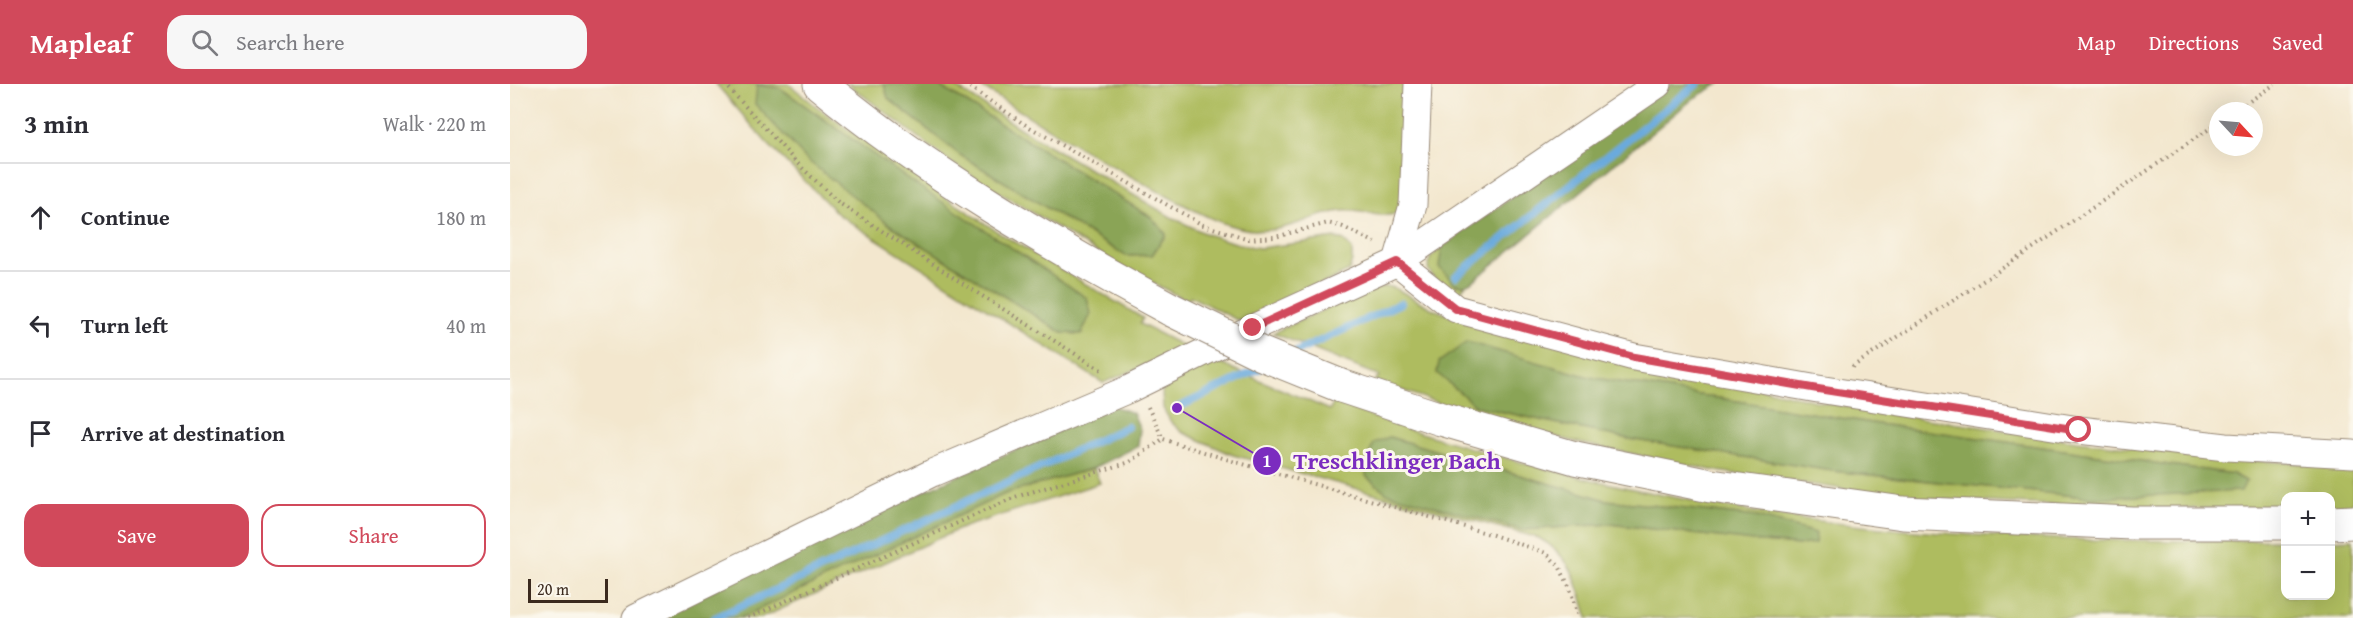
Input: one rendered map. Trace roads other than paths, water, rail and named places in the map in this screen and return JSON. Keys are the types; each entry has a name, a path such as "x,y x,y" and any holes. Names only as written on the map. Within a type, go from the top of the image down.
{"main road":[{"path":"820,84 922,160 1075,258 1172,310 1263,354 1341,386 1441,419 1575,458 1711,486 1903,513 2132,523 2281,523"},
{"path":"2335,523 2353,522"}],"street":[{"path":"1397,262 1413,205 1418,84"},
{"path":"636,618 932,473 1133,387 1253,328 1397,262 1658,84"},
{"path":"1397,262 1456,309 1634,357 2079,430 2226,447 2353,454"}],"waterway":[{"path":"1456,276 1697,84"},
{"path":"1290,355 1401,303"},
{"path":"1177,408 1267,365"},
{"path":"715,618 1127,427"}],"place":[{"name":"Treschklinger Bach","path":"1177,408"}]}
